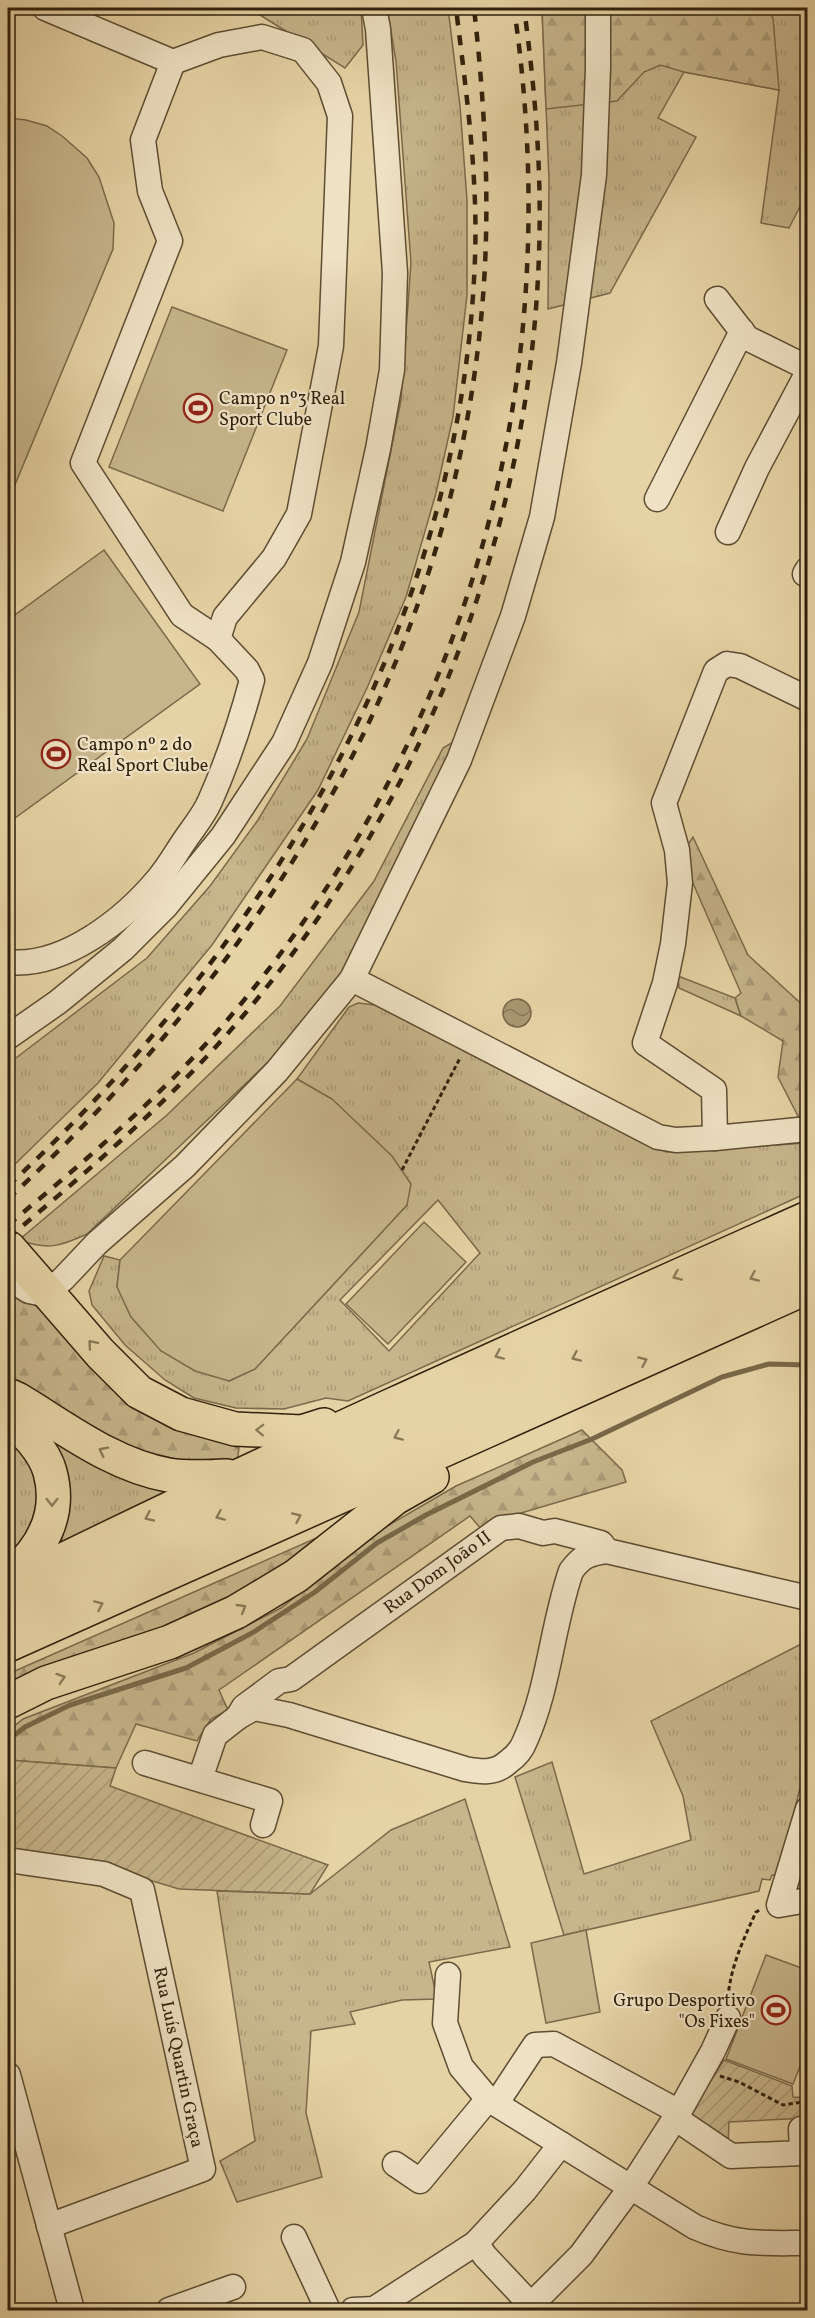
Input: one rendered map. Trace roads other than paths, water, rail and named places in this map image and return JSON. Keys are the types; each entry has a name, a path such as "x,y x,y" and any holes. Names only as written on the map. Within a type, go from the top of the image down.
{"highway":[{"path":"8,1587 148,1517 241,1476 378,1410 807,1218"},
{"path":"8,1611 807,1253"},
{"path":"15,1254 58,1294 100,1353 139,1392 181,1414 235,1429 302,1432 378,1410"},
{"path":"8,1646 807,1287"},
{"path":"8,1395 126,1463 168,1475 241,1476"},
{"path":"8,1416 34,1443 50,1471 53,1506 45,1538 26,1563 8,1578"},
{"path":"8,1702 46,1683 170,1642 236,1612 296,1576 395,1498 439,1473 514,1420"}],"street":[{"path":"45,8 172,62 219,45 262,37 303,50 329,83 340,116 331,346 299,514 274,558 221,628"},
{"path":"8,1037 58,1002 114,956 166,906 223,836 284,743 320,663 353,562 378,449 392,370 395,273 378,29 374,8"},
{"path":"15,1254 44,1271 59,1269 97,1243 185,1166 277,1071 352,979 459,760 513,616 543,517 569,363 594,175 598,8"},
{"path":"8,962 17,963 48,958 81,945 106,928 159,878 209,803 243,713 252,680 221,628 182,615 83,463 170,241 150,191 143,140 172,62"},
{"path":"717,299 747,338 807,370 757,468 728,532"},
{"path":"657,499 742,331"},
{"path":"715,1138 714,1090 645,1043 665,983 673,944 680,883 677,850 664,803 716,671 725,659 807,699"},
{"path":"352,979 658,1137 676,1140 715,1138 807,1129"},
{"path":"58,1294 97,1243"},
{"name":"Rua Dom João II","path":"200,1779 215,1735 238,1717 244,1707 279,1681 291,1679 489,1534 501,1528 519,1526 543,1533 555,1531 601,1544 606,1551 807,1598"},
{"path":"238,1717 254,1708 289,1715 482,1773 507,1764 525,1742 539,1699 571,1571 569,1554 560,1542 543,1533"},
{"path":"571,1571 579,1560 590,1553 606,1551"},
{"path":"289,1715 282,1703 282,1692 291,1679"},
{"path":"146,1763 270,1801 263,1825"},
{"path":"807,1809 779,1905 807,1900"},
{"name":"Rua Luís Quartin Graça","path":"8,1860 104,1874 142,1890 203,2169 49,2226"},
{"path":"448,1975 446,2023 461,2067 492,2101 695,2227 719,2238 745,2243 807,2243"},
{"path":"476,2243 529,2308 581,2255 631,2187 703,2070 728,2018"},
{"path":"395,2164 420,2181 492,2101 535,2045 554,2044 677,2115 731,2156 802,2153 801,2129"},
{"path":"8,2075 72,2310"},
{"path":"353,2310 374,2309 476,2243 525,2190 561,2144"},
{"path":"294,2237 328,2310"},
{"path":"169,2310 233,2287"}],"water":[{"path":"517,999 527,1003 531,1013 527,1023 517,1027 507,1023 503,1013 507,1003"}],"waterway":[{"path":"8,1740 25,1727 70,1705 186,1668 252,1633 315,1592 377,1543 426,1515 533,1462 592,1439 722,1377 769,1364 808,1365"}],"railway":[{"path":"8,1186 103,1092 190,990 267,882 335,768 391,648 433,523 462,392 475,258 475,195 456,8"},
{"path":"8,1199 101,1107 187,1009 263,906 330,798 386,684 431,564 463,439 482,309 486,195 481,83 474,8"},
{"path":"8,1225 100,1147 158,1093 240,1005 321,896 389,780 444,660 485,536 513,408 527,277 527,143 514,8"},
{"path":"8,1238 103,1157 163,1101 248,1010 311,928 367,842 415,751 457,656 490,559 515,459 531,357 539,254 539,192 534,100 524,8"}],"place":[{"name":"Campo nº3 Real Sport Clube","path":"198,408"},
{"name":"Campo nº 2 do Real Sport Clube","path":"56,754"},
{"name":"Grupo Desportivo \"Os Fixes\"","path":"776,2010"}]}
